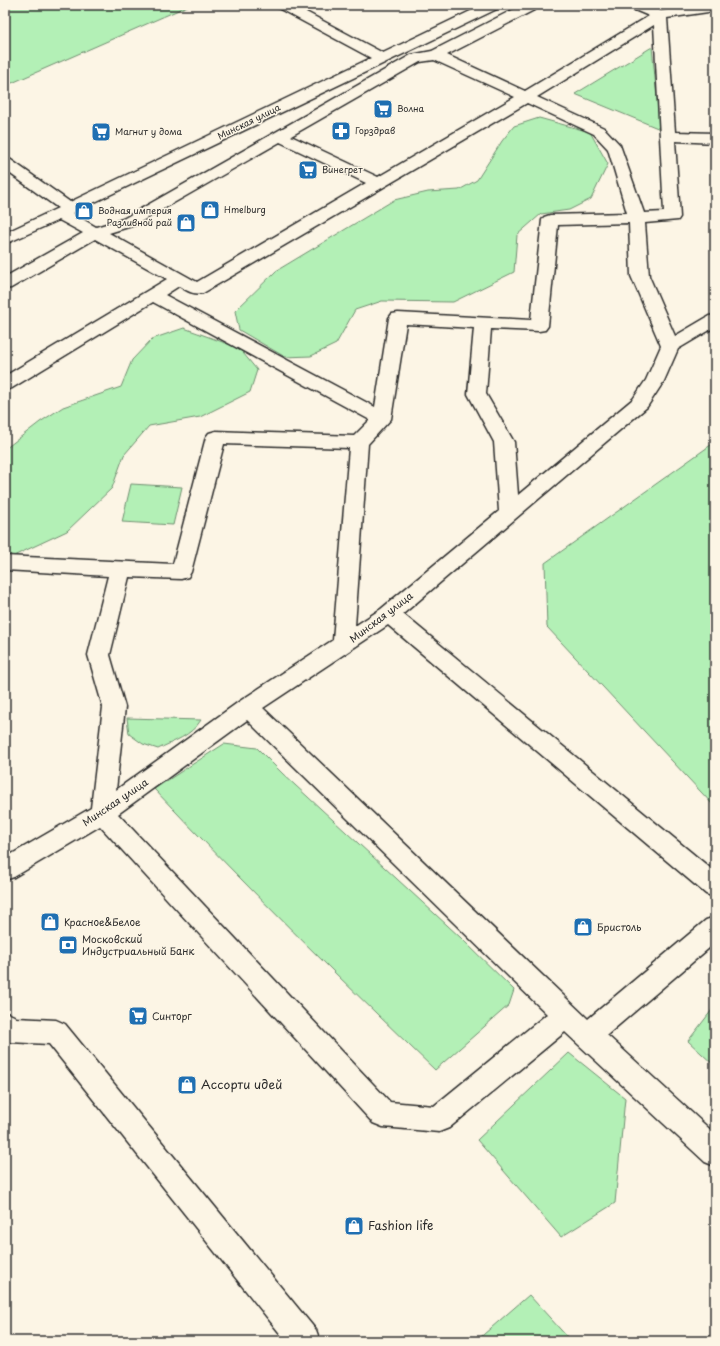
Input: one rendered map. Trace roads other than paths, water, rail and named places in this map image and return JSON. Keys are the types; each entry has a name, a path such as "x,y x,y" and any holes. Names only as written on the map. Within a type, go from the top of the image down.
{"street":[{"path":"283,5 382,58"},
{"name":"Минская улица","path":"5,239 494,5"},
{"path":"5,284 96,232 129,222 416,58 436,55 533,5"},
{"path":"635,5 660,16 715,20"},
{"path":"5,163 12,176 96,232 197,289 526,97 660,16 715,8"},
{"path":"343,645 359,442 382,419 398,318 539,326 550,220 672,217 660,16"},
{"path":"436,55 599,131 615,148 637,218 640,276 670,346 715,320"},
{"path":"280,136 378,183"},
{"path":"667,136 715,138"},
{"path":"5,384 179,279"},
{"path":"152,295 382,419"},
{"path":"484,322 477,394 504,442 509,512"},
{"name":"Минская улица","path":"5,870 102,813 248,707 389,614 640,403 655,381 670,346"},
{"path":"5,563 181,572 216,437 359,442"},
{"path":"120,569 100,655 114,707 102,813 383,1114 439,1119 566,1015"},
{"path":"389,614 715,887"},
{"path":"248,707 566,1015 715,1154"},
{"path":"588,1035 715,928"},
{"path":"5,1024 10,1030 56,1032 305,1341"}],"place":[{"name":"Волна","path":"383,109"},
{"name":"Горздрав","path":"341,131"},
{"name":"Магнит у дома","path":"101,132"},
{"name":"Винегрет","path":"308,170"},
{"name":"Hmelburg","path":"210,210"},
{"name":"Водная империя","path":"84,211"},
{"name":"Разливной рай","path":"186,223"},
{"name":"Красное&Белое","path":"50,922"},
{"name":"Бристоль","path":"583,927"},
{"name":"Московский Индустриальный Банк","path":"68,945"},
{"name":"Синторг","path":"138,1016"},
{"name":"Ассорти идей","path":"187,1085"},
{"name":"Fashion life","path":"354,1226"}]}
